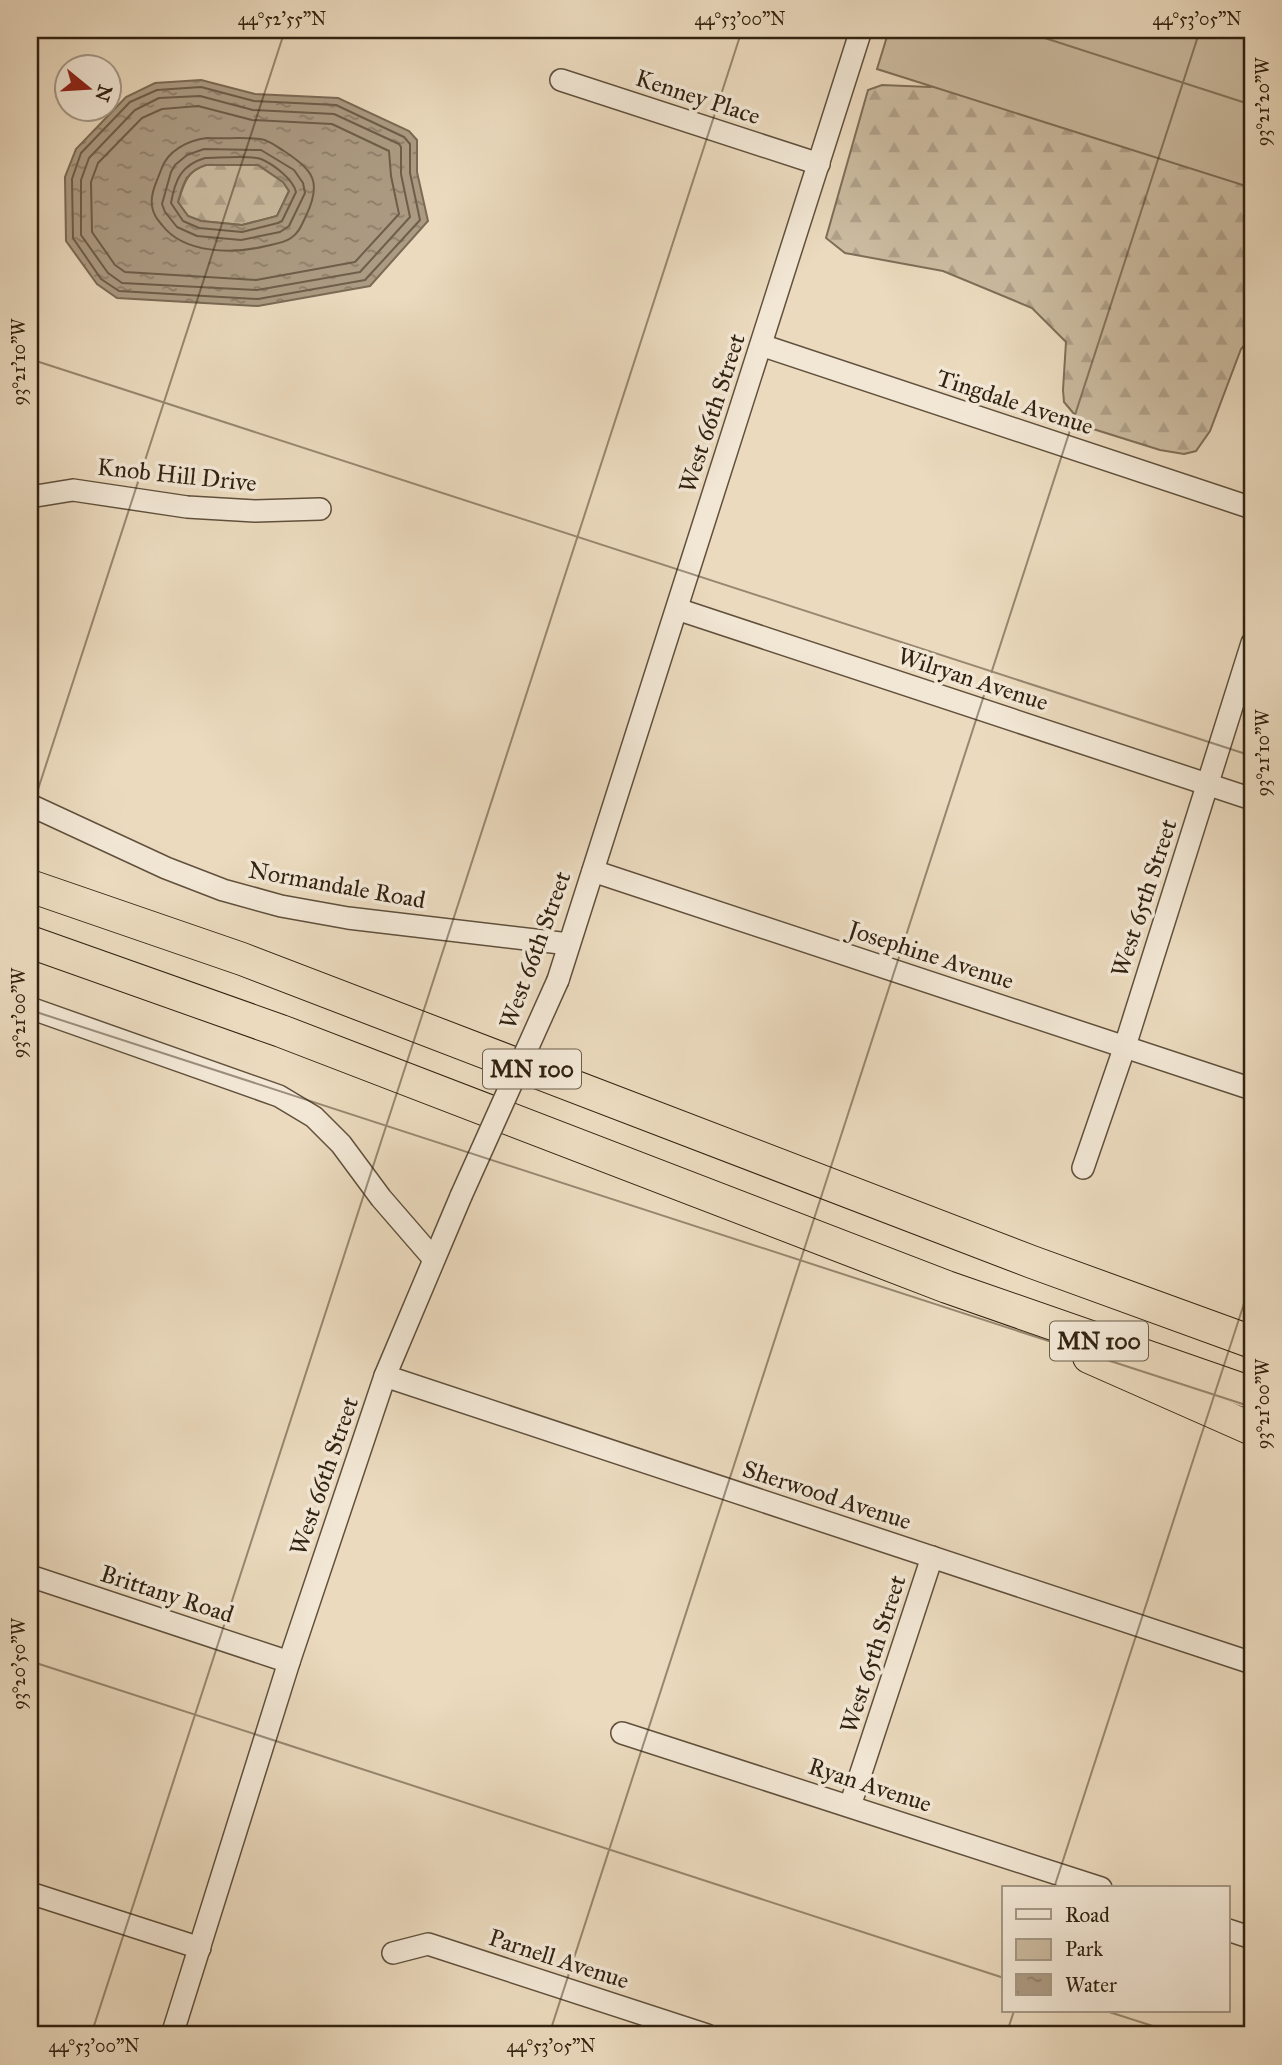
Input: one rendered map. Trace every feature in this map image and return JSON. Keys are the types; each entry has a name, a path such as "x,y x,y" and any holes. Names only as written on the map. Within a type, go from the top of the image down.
{"highway":[{"name":"MN 100","path":"30,886 242,959 1018,1257 1252,1342"},
{"name":"MN 100","path":"30,942 331,1049 947,1287 1252,1393"},
{"path":"947,1287 1088,1357 1252,1429"}],"street":[{"name":"West 66th Street","path":"172,2035 289,1662 385,1376 433,1258 558,980 861,30"},
{"name":"Kenney Place","path":"562,80 819,164"},
{"name":"Tingdale Avenue","path":"761,345 1252,508"},
{"name":"Knob Hill Drive","path":"30,497 73,490 187,507 255,511 320,509"},
{"name":"Wilryan Avenue","path":"677,609 1252,799"},
{"name":"West 65th Street","path":"1083,1168 1125,1046 1252,643"},
{"name":"Normandale Road","path":"30,805 166,868 222,890 281,906 348,918 569,944"},
{"name":"Josephine Avenue","path":"593,872 1252,1089"},
{"path":"30,1008 279,1096 314,1117 341,1144 381,1198 433,1258"},
{"name":"Sherwood Avenue","path":"385,1376 1252,1663"},
{"name":"West 65th Street","path":"850,1806 932,1558"},
{"name":"Brittany Road","path":"30,1576 289,1662"},
{"name":"Ryan Avenue","path":"622,1733 1095,1886"},
{"path":"30,1894 200,1948"},
{"path":"1230,1931 1252,1938"},
{"name":"Parnell Avenue","path":"393,1953 428,1944 707,2035"}],"green space":[{"path":"889,30 1252,30 1252,188 877,69"},
{"path":"1252,76 1252,337 1241,349 1210,431 1196,451 1184,454 1160,450 1090,428 1080,421 1064,402 1066,342 1032,308 943,271 845,253 826,238 868,90 882,85 930,87 952,81"},
{"path":"206,165 258,165 283,182 289,191 277,216 242,225 201,221 188,216 178,202 182,189 194,171"}],"water":[{"path":"201,80 255,94 338,98 409,131 417,140 417,172 428,221 370,286 258,306 117,298 97,284 66,241 65,177 76,149 102,122 122,122 122,101 155,83","holes":["206,165 258,165 283,182 289,191 277,216 242,225 201,221 188,216 178,202 186,179"]}]}
